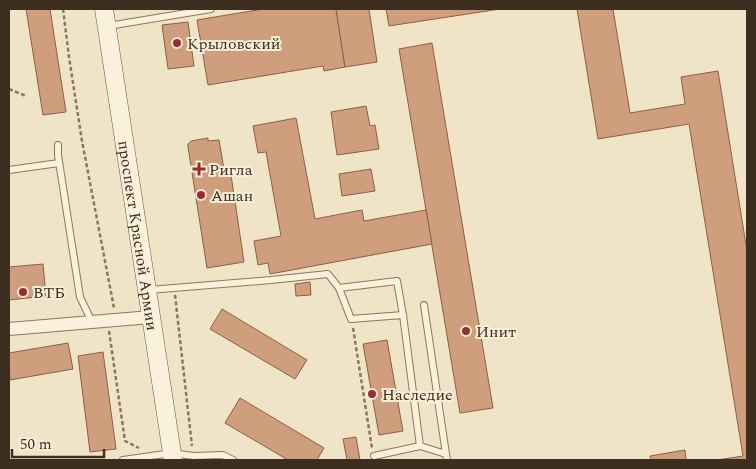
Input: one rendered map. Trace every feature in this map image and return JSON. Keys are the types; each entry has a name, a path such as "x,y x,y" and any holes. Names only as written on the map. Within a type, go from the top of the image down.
{"main road":[{"name":"проспект Красной Армии","path":"105,17 173,457"}],"street":[{"path":"9,329 151,317"}],"lane":[{"path":"105,17 211,9"},
{"path":"58,145 80,298 92,322"},
{"path":"9,170 59,162"},
{"path":"148,290 328,274 339,288 351,319 403,315"},
{"path":"339,288 397,281 420,446"},
{"path":"424,304 446,457"},
{"path":"374,456 420,446 446,457"},
{"path":"123,460 155,456 223,455 233,460"}],"path":[{"path":"63,9 82,141 115,314 107,316 107,321 125,441 155,456"},
{"path":"9,89 26,96"},
{"path":"174,288 193,456"},
{"path":"351,319 374,456"}],"building":[{"path":"26,9 50,9 66,112 43,115"},
{"path":"263,9 336,9 345,67 324,71 323,66 208,85 197,20"},
{"path":"336,9 369,9 377,62 345,67"},
{"path":"386,9 500,9 389,26"},
{"path":"577,9 613,9 630,113 685,104 681,77 718,71 747,251 747,460 717,460 743,456 689,124 598,139"},
{"path":"188,22 194,66 168,69 162,25"},
{"path":"432,43 493,408 460,413 399,49"},
{"path":"366,106 370,126 375,125 379,149 337,155 331,112"},
{"path":"296,118 315,219 362,210 364,221 426,210 432,244 270,274 268,263 258,265 254,241 281,236 266,152 258,153 253,126"},
{"path":"208,138 208,141 219,140 224,169 230,168 244,262 207,268 188,144 191,141"},
{"path":"371,169 375,191 342,196 339,174"},
{"path":"43,264 46,296 9,300 9,267"},
{"path":"310,282 311,295 296,296 295,284"},
{"path":"222,309 307,360 295,379 210,329"},
{"path":"387,340 403,431 379,435 363,344"},
{"path":"68,343 73,369 10,380 9,353"},
{"path":"103,352 116,449 90,452 78,356"},
{"path":"240,398 324,448 317,460 288,460 225,423"},
{"path":"356,437 360,460 347,460 343,439"},
{"path":"685,450 686,460 651,460 650,456"}],"place":[{"name":"Крыловский","path":"177,43"},
{"name":"Ригла","path":"199,169"},
{"name":"Ашан","path":"201,195"},
{"name":"ВТБ","path":"23,292"},
{"name":"Инит","path":"466,331"},
{"name":"Наследие","path":"372,394"}]}
